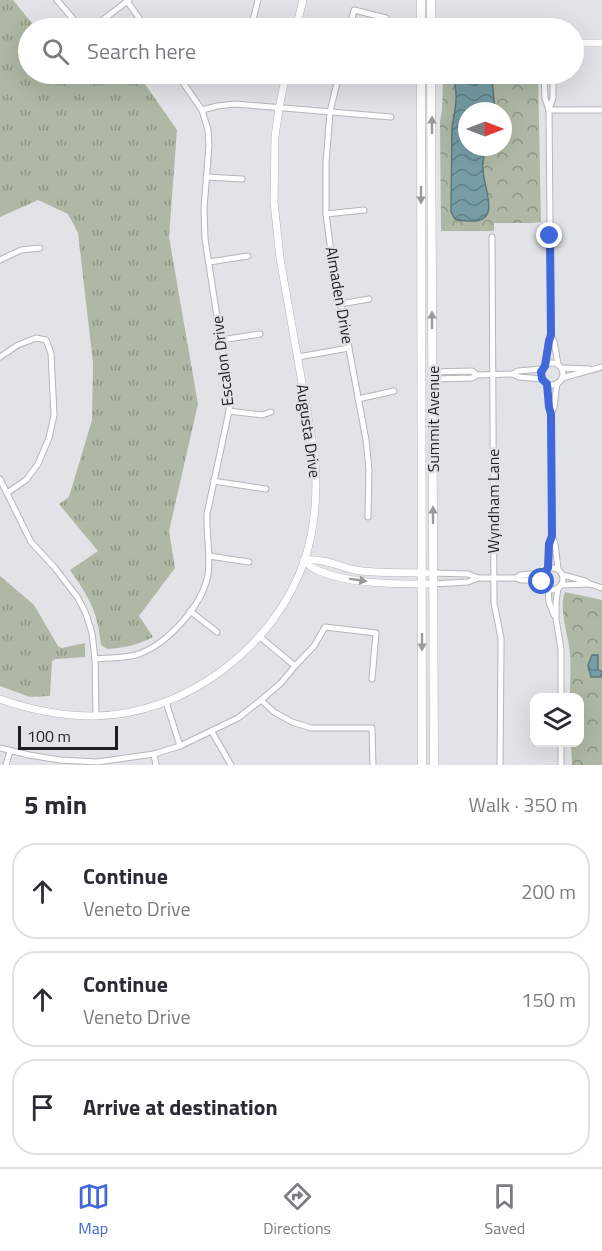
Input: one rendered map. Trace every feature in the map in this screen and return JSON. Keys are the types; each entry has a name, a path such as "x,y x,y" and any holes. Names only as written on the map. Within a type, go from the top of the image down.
{"main road":[{"path":"421,0 421,18"},
{"path":"431,0 431,18"},
{"name":"Summit Avenue","path":"421,84 427,573 422,765"},
{"name":"Summit Avenue","path":"427,573 433,375 431,84"},
{"name":"Summit Avenue","path":"427,584 434,765"}],"street":[{"path":"57,0 72,18"},
{"path":"254,18 258,0"},
{"path":"298,18 303,0"},
{"path":"105,18 128,1 139,18"},
{"path":"352,18 354,10 386,18"},
{"path":"584,43 602,43"},
{"name":"Escalon Drive","path":"95,659 128,656 147,650 170,634 190,611 202,592 209,565 207,514 229,411 229,386 204,225 209,138 207,123 202,110 184,84"},
{"name":"Augusta Drive","path":"0,699 45,712 96,716 121,713 166,702 200,686 229,666 260,637 285,602 304,560 314,520 316,474 278,240 274,202 274,157 284,84"},
{"name":"Almaden Drive","path":"337,84 330,112 326,163 326,213 340,304 366,440 369,470 368,517"},
{"path":"544,84 545,98 549,110 551,335 541,372 542,379 547,384 551,414 552,536 558,569 563,575 602,588"},
{"path":"549,110 553,98 553,84"},
{"path":"202,110 235,104 391,117"},
{"path":"549,110 602,111"},
{"path":"206,177 242,179"},
{"path":"326,213 364,210"},
{"name":"Wyndham Lane","path":"492,237 494,603 501,638 500,765"},
{"path":"0,260 21,250 40,248"},
{"path":"209,262 248,256"},
{"path":"340,304 369,299"},
{"path":"221,340 260,333"},
{"path":"551,335 562,378"},
{"path":"0,357 18,345 36,338 46,340 51,353 54,415 49,438 38,464 26,480 7,493"},
{"path":"298,357 349,348"},
{"path":"513,374 551,363 591,369"},
{"path":"547,384 554,384 562,378 602,367"},
{"path":"433,375 472,378 477,375 513,374 519,377 542,379"},
{"path":"551,414 557,383"},
{"path":"358,399 394,391"},
{"path":"229,411 262,415 271,412"},
{"path":"0,479 31,542 78,598 86,614 92,633 95,659 96,716"},
{"path":"213,481 266,489"},
{"path":"552,536 549,544 548,568 543,573 542,580 548,589 549,602 556,619"},
{"path":"209,556 249,562"},
{"path":"304,560 316,559 370,572 468,574 478,578 542,580"},
{"path":"304,560 313,569 334,576 390,584 468,582 478,578"},
{"path":"548,568 558,569"},
{"path":"516,578 520,575 543,573"},
{"path":"561,693 561,650 556,602 563,575"},
{"path":"548,589 590,584"},
{"path":"190,611 217,632"},
{"path":"0,748 80,763 154,754 180,746 238,718 261,700 281,683 315,646 325,627 376,633 372,679"},
{"path":"260,637 295,666"},
{"path":"261,700 274,712 292,722 311,728 372,728 373,765"},
{"path":"166,702 180,746"},
{"path":"212,732 231,765"},
{"path":"561,747 561,765"},
{"path":"6,765 10,751"},
{"path":"154,754 156,765"}],"green space":[{"path":"0,0 13,0 28,18 18,18 18,84 145,84 177,130 169,237 198,404 169,531 175,568 139,616 153,637 142,642 107,649 101,645 98,623 92,605 70,570 98,551 59,504 69,497 92,420 93,363 78,233 68,214 38,200 0,217"},
{"path":"443,84 538,84 541,222 494,223 494,231 441,231 440,121"},
{"path":"0,576 34,605 58,646 62,648 85,643 85,657 52,661 50,696 30,697 0,686"},
{"path":"565,592 602,600 602,765 572,765 571,747 584,747 584,693 570,693 570,654 564,623"}],"water":[{"path":"455,84 493,84 494,102 458,102 458,156 484,156 489,209 487,215 482,219 474,221 455,219 451,212 452,127 456,106"},
{"path":"592,655 598,655 598,670 602,671 601,677 591,677 588,665"}],"route":[{"path":"542,582 542,575 548,568 549,544 552,536 551,414 547,384 541,376 551,335 550,236"}]}
